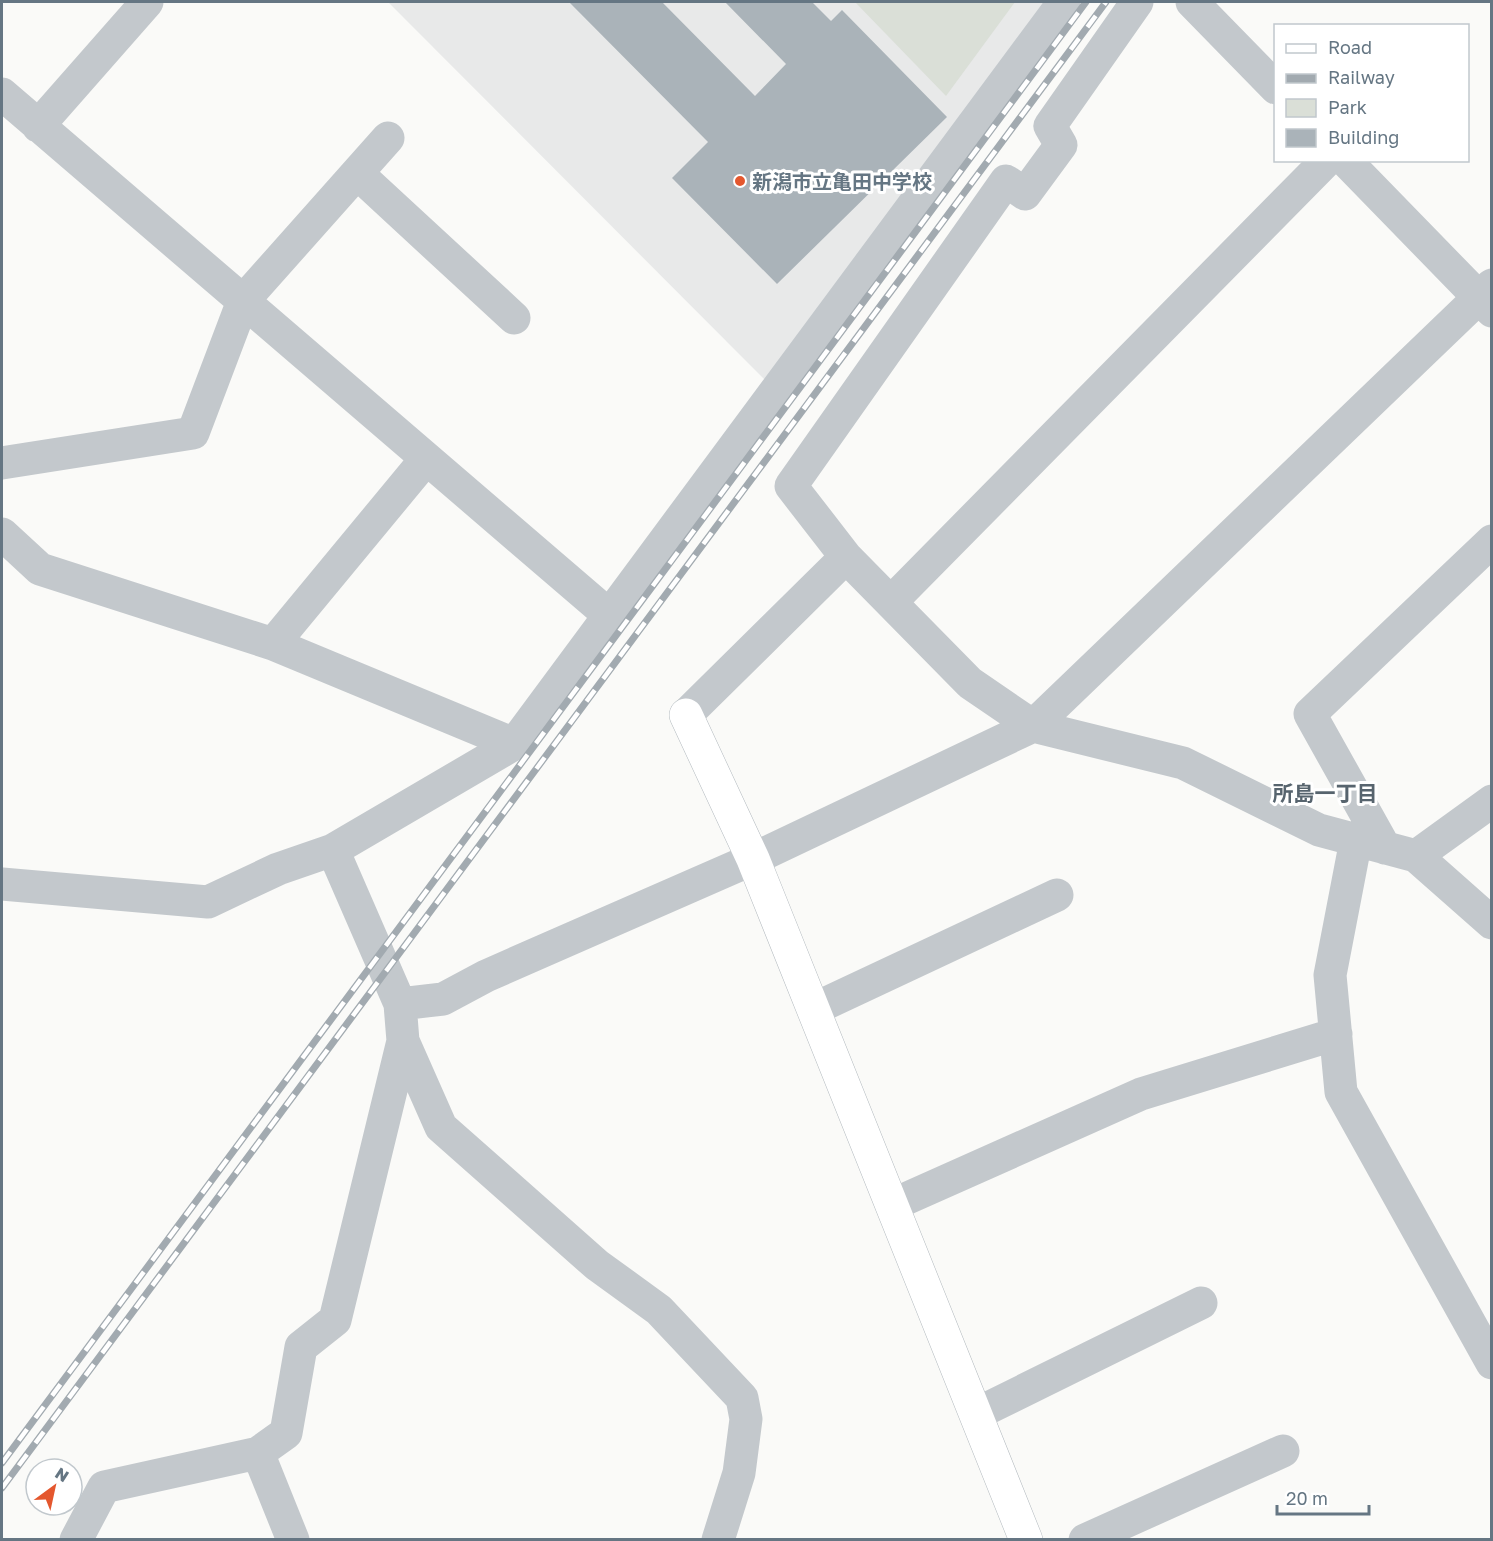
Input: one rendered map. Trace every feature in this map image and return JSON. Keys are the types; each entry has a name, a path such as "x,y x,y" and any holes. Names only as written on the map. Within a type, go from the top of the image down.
{"street":[{"path":"38,126 147,2"},
{"path":"2,884 208,902 278,869 333,850 513,744 1064,2"},
{"path":"1137,2 1050,126 1061,145 1025,194 1006,181 791,486 846,556 970,683 1033,726 1183,763 1319,830 1386,848 1491,923"},
{"path":"1192,2 1274,87"},
{"path":"2,94 610,616"},
{"path":"2,463 194,433 243,301 387,138"},
{"path":"891,602 1325,162"},
{"path":"400,1004 443,999 486,976 753,859 1033,726 1487,298 1347,162"},
{"path":"357,173 514,318"},
{"path":"273,644 426,459"},
{"path":"2,534 40,569 273,644 513,744"},
{"path":"1386,848 1310,714 1491,541"},
{"path":"846,556 686,715 753,859 1026,1539"},
{"path":"1491,801 1386,848 1330,975 1341,1092 1491,1363"},
{"path":"76,1539 104,1486 258,1453 286,1433 301,1347 335,1320 403,1041 400,1004 333,850"},
{"path":"814,1010 1057,895"},
{"path":"892,1205 1141,1094 1336,1034"},
{"path":"403,1041 441,1127 597,1265 658,1310 742,1398 746,1419 739,1473 718,1539"},
{"path":"976,1414 1201,1303"},
{"path":"1085,1539 1283,1451"},
{"path":"258,1453 293,1539"}],"shaded area":[{"name":"新潟市立亀田中学校","path":"388,2 1048,2 765,380"}],"green space":[{"path":"855,2 1015,2 946,96"}],"building":[{"path":"569,2 662,2 755,96 786,64 725,2 812,2 831,21 842,10 947,117 777,284 672,178 708,142"}],"railway":[{"path":"2,1463 1086,2"},
{"path":"2,1488 1106,2"}],"place":[{"name":"新潟市立亀田中学校","path":"740,181"}],"district":[{"name":"所島一丁目","path":"1325,793"}]}
